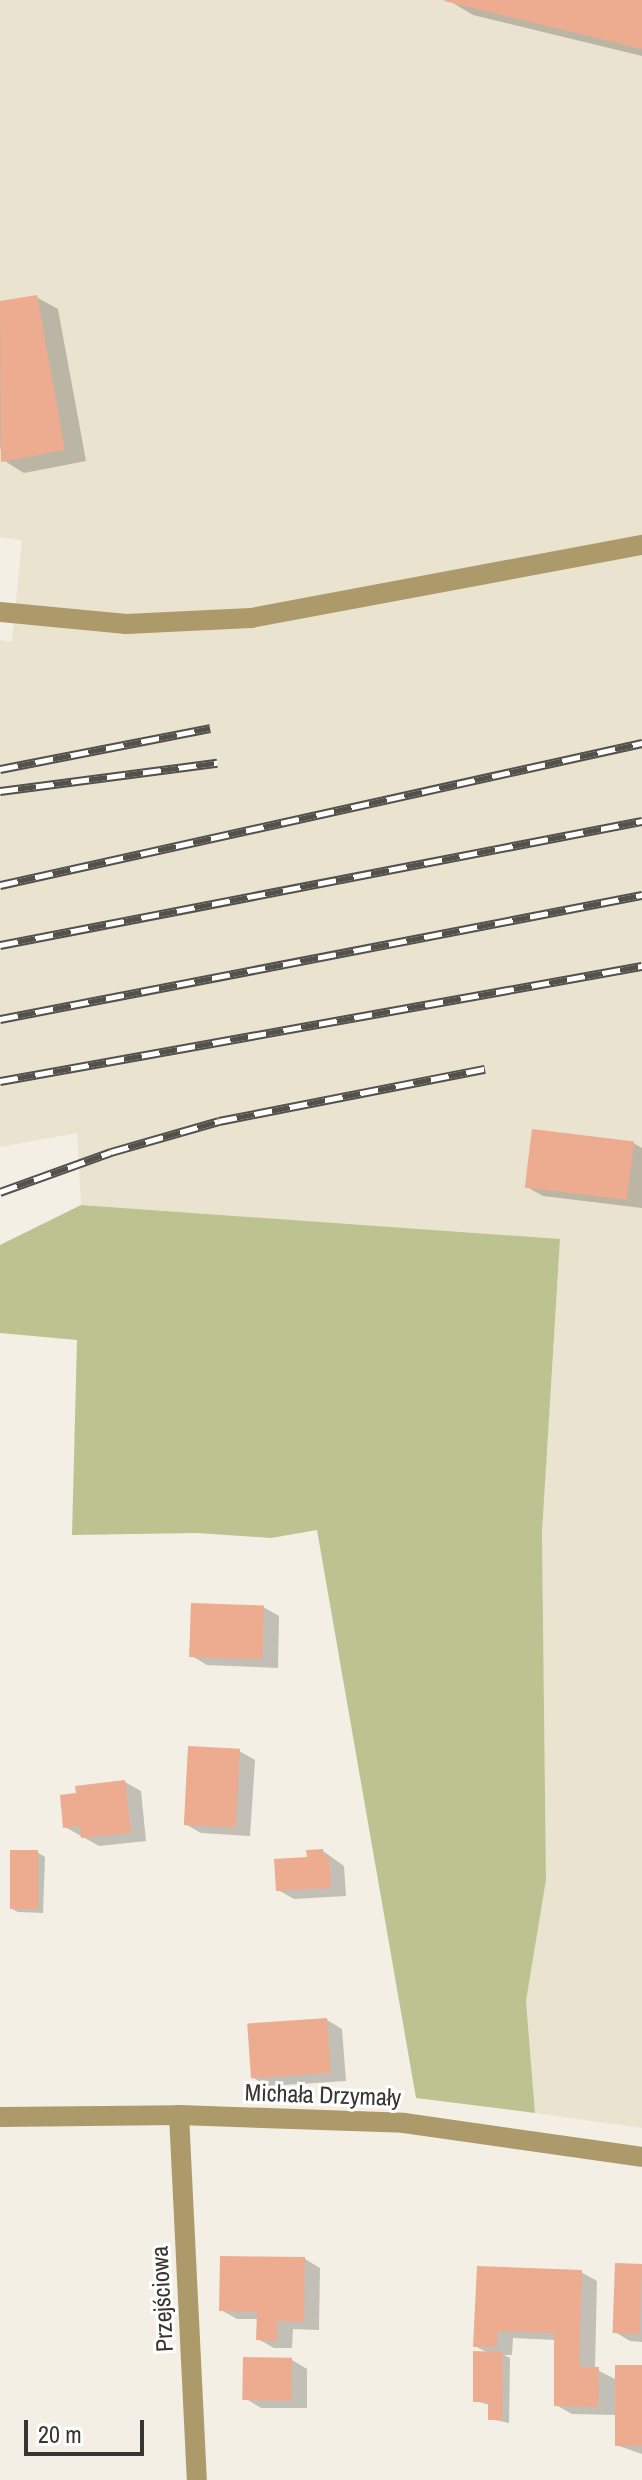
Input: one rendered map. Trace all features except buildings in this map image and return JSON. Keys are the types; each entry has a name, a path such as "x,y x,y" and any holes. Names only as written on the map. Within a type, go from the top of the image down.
{"street":[{"path":"0,612 126,624 251,618 642,545"},
{"name":"Michała Drzymały","path":"0,2117 179,2115 404,2123 642,2157"},
{"name":"Przejściowa","path":"179,2115 197,2480"}],"shaded area":[{"path":"0,0 642,0 642,2128 535,2113 526,2001 546,1880 542,1533 560,1239 81,1205 77,1133 0,1147 0,640 12,642 22,540 0,537"}],"green space":[{"path":"81,1205 560,1239 542,1533 546,1880 526,2001 535,2113 416,2098 317,1530 271,1538 197,1533 72,1535 77,1340 0,1333 0,1245"}],"railway":[{"path":"0,769 210,728"},
{"path":"0,885 642,743"},
{"path":"0,791 217,763"},
{"path":"0,945 642,821"},
{"path":"0,1019 642,895"},
{"path":"0,1081 642,966"},
{"path":"0,1192 111,1152 219,1121 485,1069"}]}
